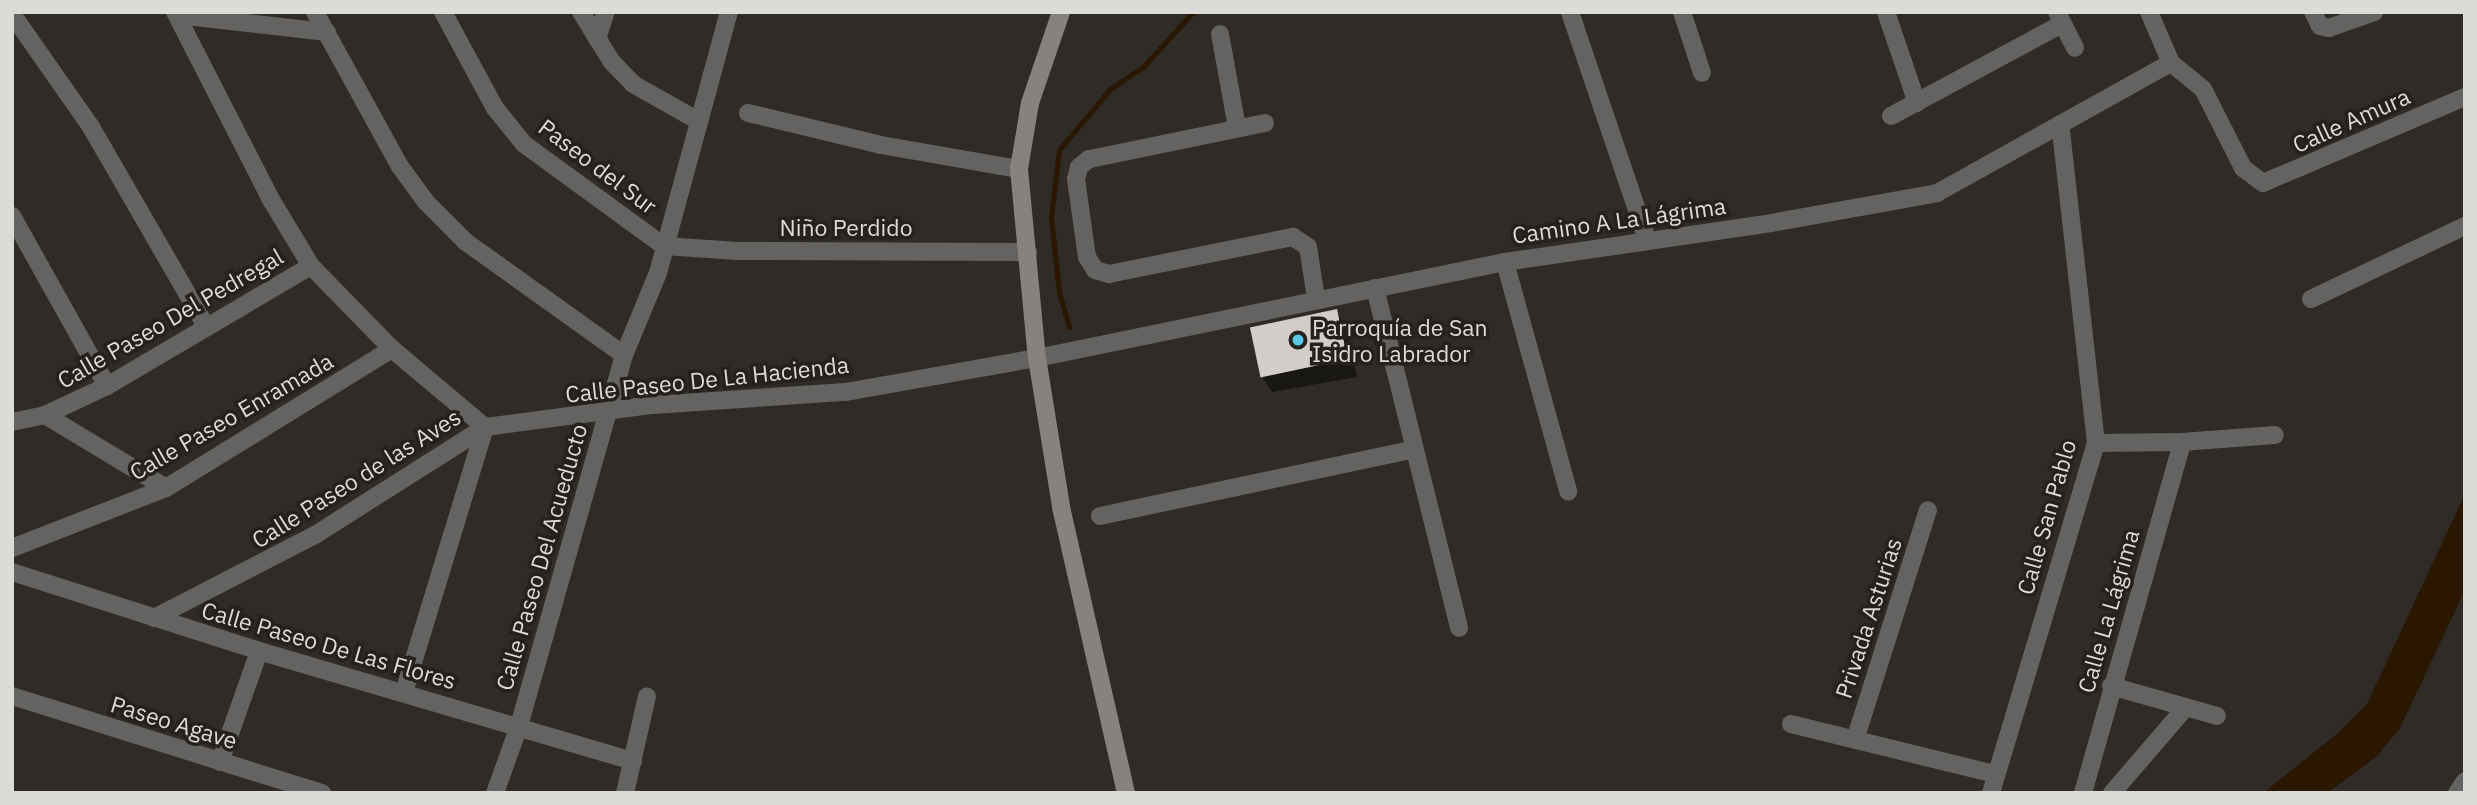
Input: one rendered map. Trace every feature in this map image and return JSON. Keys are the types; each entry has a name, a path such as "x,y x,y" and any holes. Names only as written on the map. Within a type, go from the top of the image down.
{"street":[{"path":"316,12 400,165 426,202 466,242 624,355"},
{"name":"Paseo del Sur","path":"443,12 495,108 524,144 664,246"},
{"path":"581,12 597,39 633,84 697,120"},
{"path":"597,39 606,12"},
{"name":"Calle Paseo Del Acueducto","path":"495,793 519,726 606,413 664,246 729,12"},
{"path":"1060,12 1030,103 1019,169 1037,358 1061,507 1126,793"},
{"path":"1570,12 1647,239"},
{"path":"1682,12 1702,73"},
{"path":"1886,12 1917,103"},
{"path":"2149,12 2176,65"},
{"path":"2313,12 2320,26 2329,28 2374,12"},
{"path":"176,13 327,32"},
{"path":"176,13 270,198 311,266 392,349 485,427"},
{"path":"12,14 91,127 206,326"},
{"path":"1891,116 2059,18 2076,48"},
{"path":"1220,34 1237,128"},
{"name":"Camino A La Lágrima","path":"1037,358 1316,298 1504,262 1771,223 1937,193 2060,124 2176,65"},
{"name":"Calle Amura","path":"2176,65 2203,89 2243,168 2255,181 2274,180 2465,97"},
{"path":"748,113 881,145 1019,169"},
{"path":"1265,123 1089,159 1079,167 1076,179 1087,257 1095,270 1110,275 1293,237 1308,247 1316,298"},
{"name":"Calle San Pablo","path":"1991,793 2096,443 2060,124"},
{"path":"12,216 107,386"},
{"path":"2311,299 2465,226"},
{"name":"Niño Perdido","path":"664,246 738,251 1028,252"},
{"path":"1504,262 1568,492"},
{"name":"Calle Paseo Del Pedregal","path":"12,422 45,415 107,386 311,266"},
{"path":"1375,288 1459,628"},
{"name":"Calle Paseo Enramada","path":"12,548 166,488 392,349"},
{"name":"Calle Paseo De La Hacienda","path":"485,427 653,405 846,392 1037,358"},
{"path":"45,415 166,488"},
{"name":"Calle Paseo de las Aves","path":"154,618 315,535 485,427"},
{"name":"Calle Paseo de las Aves","path":"404,692 485,427"},
{"path":"2096,443 2182,442 2275,435"},
{"name":"Calle La Lágrima","path":"2083,793 2182,442"},
{"path":"1100,516 1414,449"},
{"name":"Privada Asturias","path":"1855,740 1928,510"},
{"name":"Calle Paseo De Las Flores","path":"12,572 259,651 633,761"},
{"path":"220,762 259,651"},
{"path":"2111,686 2217,716"},
{"name":"Paseo Agave","path":"12,696 323,793"},
{"path":"625,793 647,696"},
{"path":"2112,793 2185,708"},
{"path":"1791,724 1995,774"},
{"path":"2457,793 2465,781"}],"shaded area":[{"path":"2465,494 2465,590 2400,728 2376,757 2327,793 2263,793 2337,734 2367,704"}],"building":[{"name":"Parroquía de San Isidro Labrador","path":"1337,309 1348,359 1261,377 1250,328"}],"waterway":[{"path":"1069,327 1059,292 1051,217 1059,150 1110,89 1143,67 1193,12"}],"place":[{"name":"Parroquía de San Isidro Labrador","path":"1298,340"}]}
